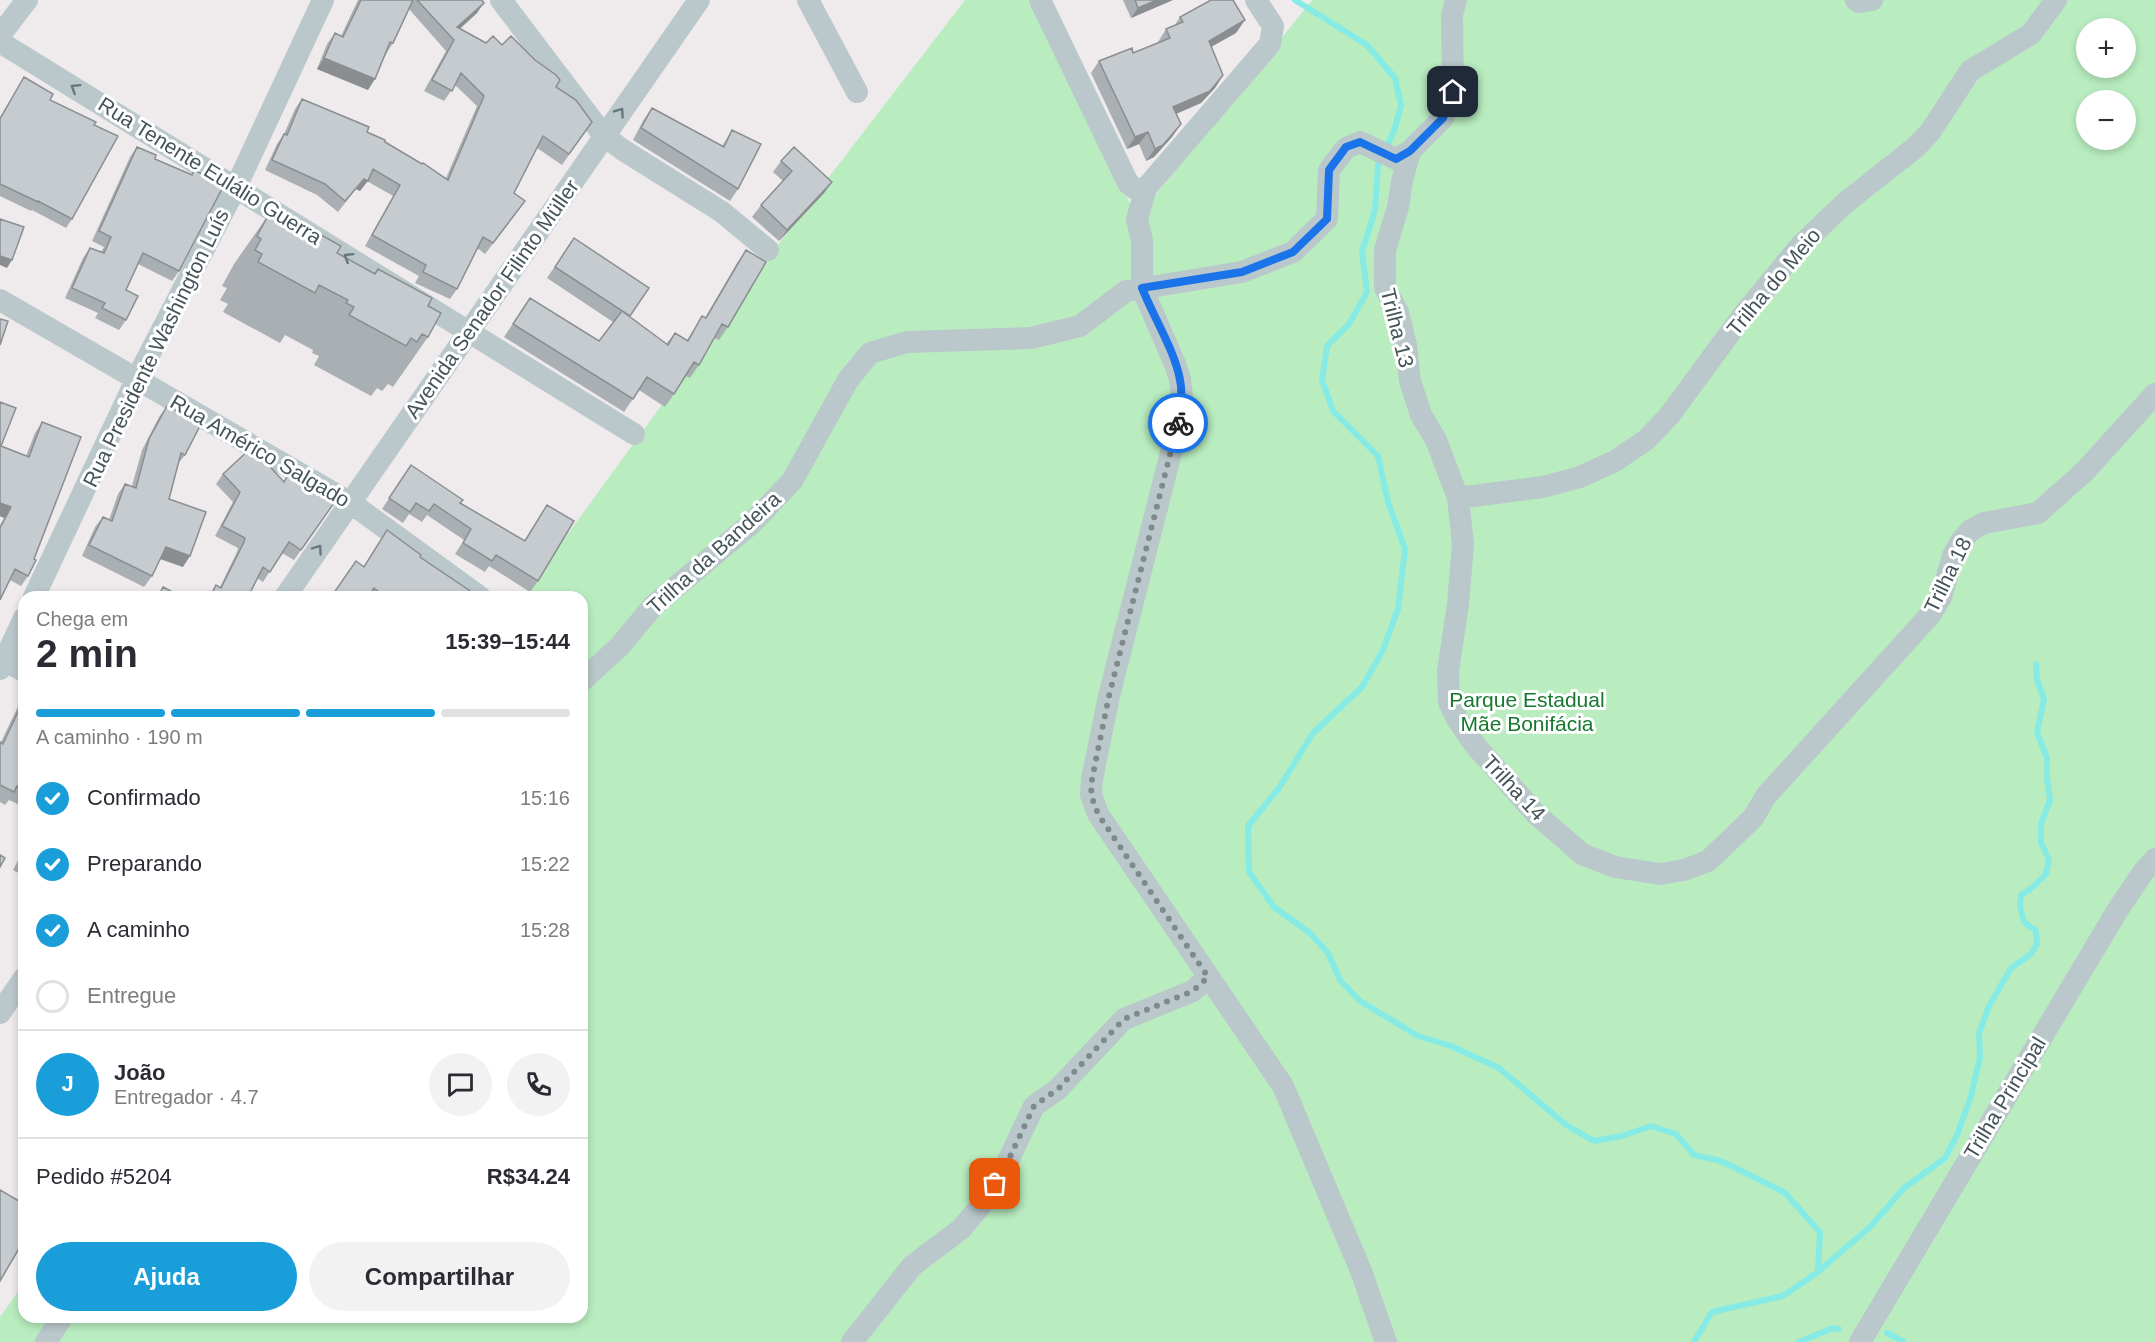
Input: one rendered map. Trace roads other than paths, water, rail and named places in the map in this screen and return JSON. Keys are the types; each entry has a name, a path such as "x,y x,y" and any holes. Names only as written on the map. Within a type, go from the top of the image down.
{"street":[{"path":"0,35 27,0"},
{"name":"Rua Presidente Washington Luís","path":"37,591 136,380 236,187 323,0"},
{"path":"501,0 604,136 722,212 768,250"},
{"name":"Avenida Senador Filinto Müller","path":"289,591 699,0"},
{"path":"808,0 857,92"},
{"path":"1040,0 1128,183 1137,190 1146,188"},
{"path":"1403,155 1443,118 1453,92 1452,15 1456,0"},
{"path":"1856,0 1859,2 1872,0"},
{"name":"Trilha do Meio","path":"1458,498 1543,487 1580,477 1615,461 1646,440 1669,416 1744,314 1800,246 1845,203 1916,147 1930,132 1970,71 2031,34 2056,0"},
{"path":"1260,4 1273,26 1270,44 1146,188 1137,219 1142,241 1142,288 1175,364 1182,397 1177,429 1109,696 1092,779 1091,795 1098,814 1283,1086 1361,1271 1386,1342"},
{"name":"Rua Tenente Eulálio Guerra","path":"0,42 634,434"},
{"name":"Trilha da Bandeira","path":"588,675 620,646 653,606 752,523 792,481 848,380 870,353 907,342 1031,338 1080,326 1126,291 1242,272 1293,252 1327,219 1329,170 1346,147 1360,142 1403,155"},
{"name":"Trilha 13","path":"1403,155 1398,207 1385,250 1385,288 1398,312 1406,345 1410,381 1421,415 1436,440 1458,498"},
{"name":"Rua Américo Salgado","path":"0,300 351,503 472,591"},
{"name":"Trilha 18","path":"1766,796 1930,615 1941,597 1953,556 1961,541 1971,530 1984,523 2038,513 2084,472 2155,394"},
{"name":"Trilha 14","path":"1458,498 1463,544 1458,604 1448,671 1449,702 1457,719 1475,745 1536,814 1582,854 1615,867 1660,874 1684,870 1708,861 1754,818 1766,796"},
{"path":"7,664 18,634"},
{"name":"Trilha Principal","path":"1860,1342 2106,931 2144,871 2155,859"},
{"path":"852,1342 912,1266 961,1228 982,1204 1007,1163 1034,1106 1058,1089 1124,1019 1193,991 1208,977"},
{"path":"0,1014 18,987"},
{"path":"46,1342 58,1323"}],"waterway":[{"path":"1295,0 1367,45 1395,78 1401,105 1394,131 1378,165 1375,210 1362,252 1367,292 1349,324 1327,346 1322,380 1333,411 1378,456 1388,502 1405,549 1398,609 1383,650 1362,687 1313,733 1279,788 1248,826 1249,872 1274,907 1310,933 1328,953 1340,980 1360,1001 1418,1036 1451,1046 1499,1068 1566,1125 1594,1141 1622,1136 1651,1126 1676,1134 1694,1155 1721,1161 1784,1192 1820,1232 1818,1272 1783,1296 1712,1312 1694,1342"},
{"path":"1818,1272 1871,1226 1903,1189 1945,1158 1957,1135 1971,1096 1980,1057 1979,1033 1989,1006 2011,968 2031,954 2037,944 2036,931 2024,922 2020,906 2021,895 2046,874 2049,860 2041,842 2041,824 2050,800 2047,758 2037,732 2044,699 2037,680 2036,664"},
{"path":"1799,1342 1833,1328 1839,1329"},
{"path":"1887,1333 1904,1342"}],"park label":[{"name":"Parque Estadual Mãe Bonifácia","path":"1527,712"}]}
